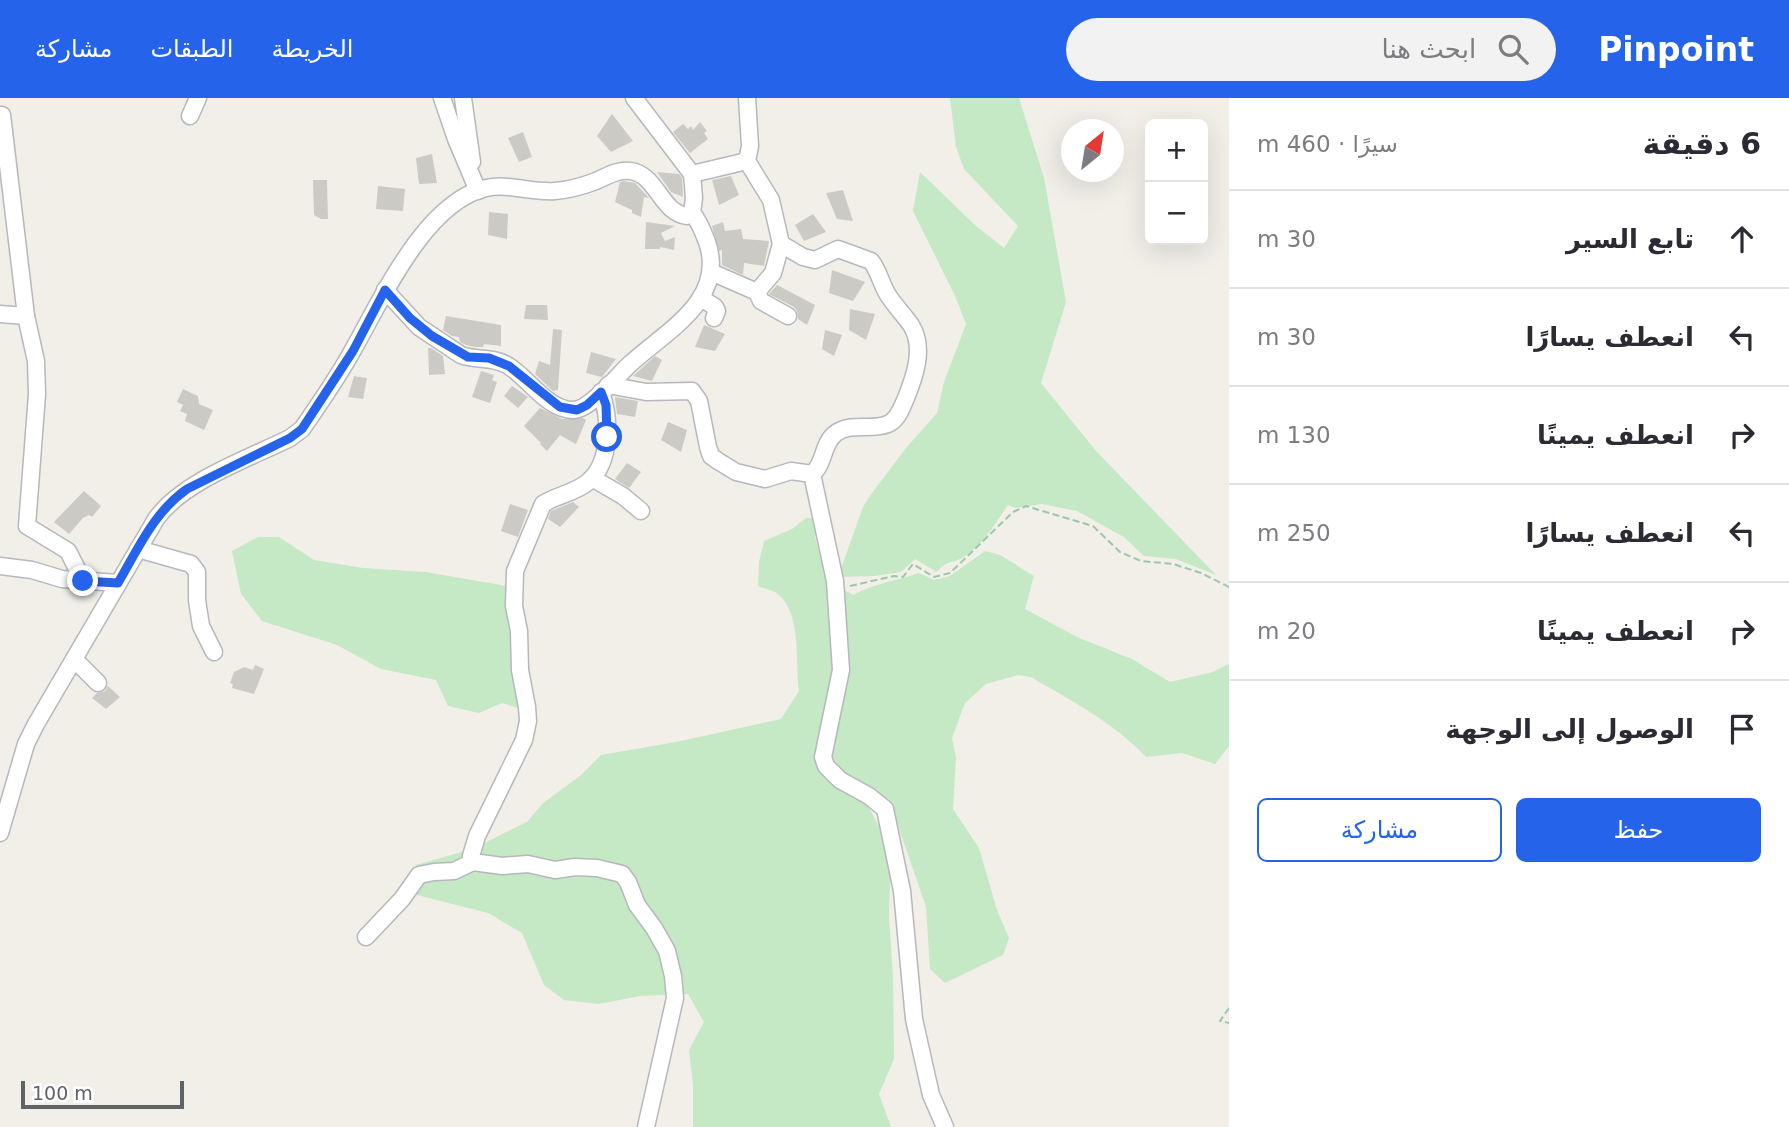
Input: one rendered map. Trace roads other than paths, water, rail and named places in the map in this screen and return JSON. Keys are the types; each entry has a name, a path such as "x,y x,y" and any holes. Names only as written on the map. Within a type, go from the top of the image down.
{"street":[{"path":"190,116 198,98"},
{"path":"442,98 476,186"},
{"path":"463,98 476,186"},
{"path":"634,98 692,174 692,214"},
{"path":"747,98 750,146 747,162 771,200 778,220 781,244 773,273 757,292"},
{"path":"2,115 26,316 36,360 37,394 27,526 68,551 83,581"},
{"path":"692,174 747,162"},
{"path":"0,833 30,735 156,519 187,489 290,438 302,429 353,351 407,255 434,222 476,186 554,191 575,188 617,172 632,171 649,181 677,213 687,216 692,214"},
{"path":"385,290 410,318 432,336 468,357 489,358 509,366 560,407 577,410 587,405 685,319 701,298 711,272 709,247 697,219 692,214"},
{"path":"781,244 811,260 838,249 871,261 884,288 912,327 917,344 917,362 911,386 896,417 887,425 847,428 833,435 827,443 820,466 812,474"},
{"path":"711,272 757,292 761,301 788,316"},
{"path":"701,298 715,307 717,311 713,318"},
{"path":"0,314 26,316"},
{"path":"604,388 646,392 692,391 699,401 711,456 736,472 765,479 791,471 812,474"},
{"path":"473,862 471,856 477,836 524,740 528,721 514,606 515,572 543,504 579,487 592,478 601,465 607,437 604,388"},
{"path":"812,474 835,581 841,670 823,757 826,766 840,780 861,790 885,809 902,891 914,1019 931,1095 945,1127"},
{"path":"592,478 641,511"},
{"path":"138,549 191,564 197,572 201,626 214,652"},
{"path":"0,566 32,570 62,579 118,583"},
{"path":"74,659 98,683"},
{"path":"366,937 402,899 419,875 454,871 473,862 502,866 528,864 555,870 597,868 622,874 637,905 667,951 673,976 674,998 646,1127"}]}
